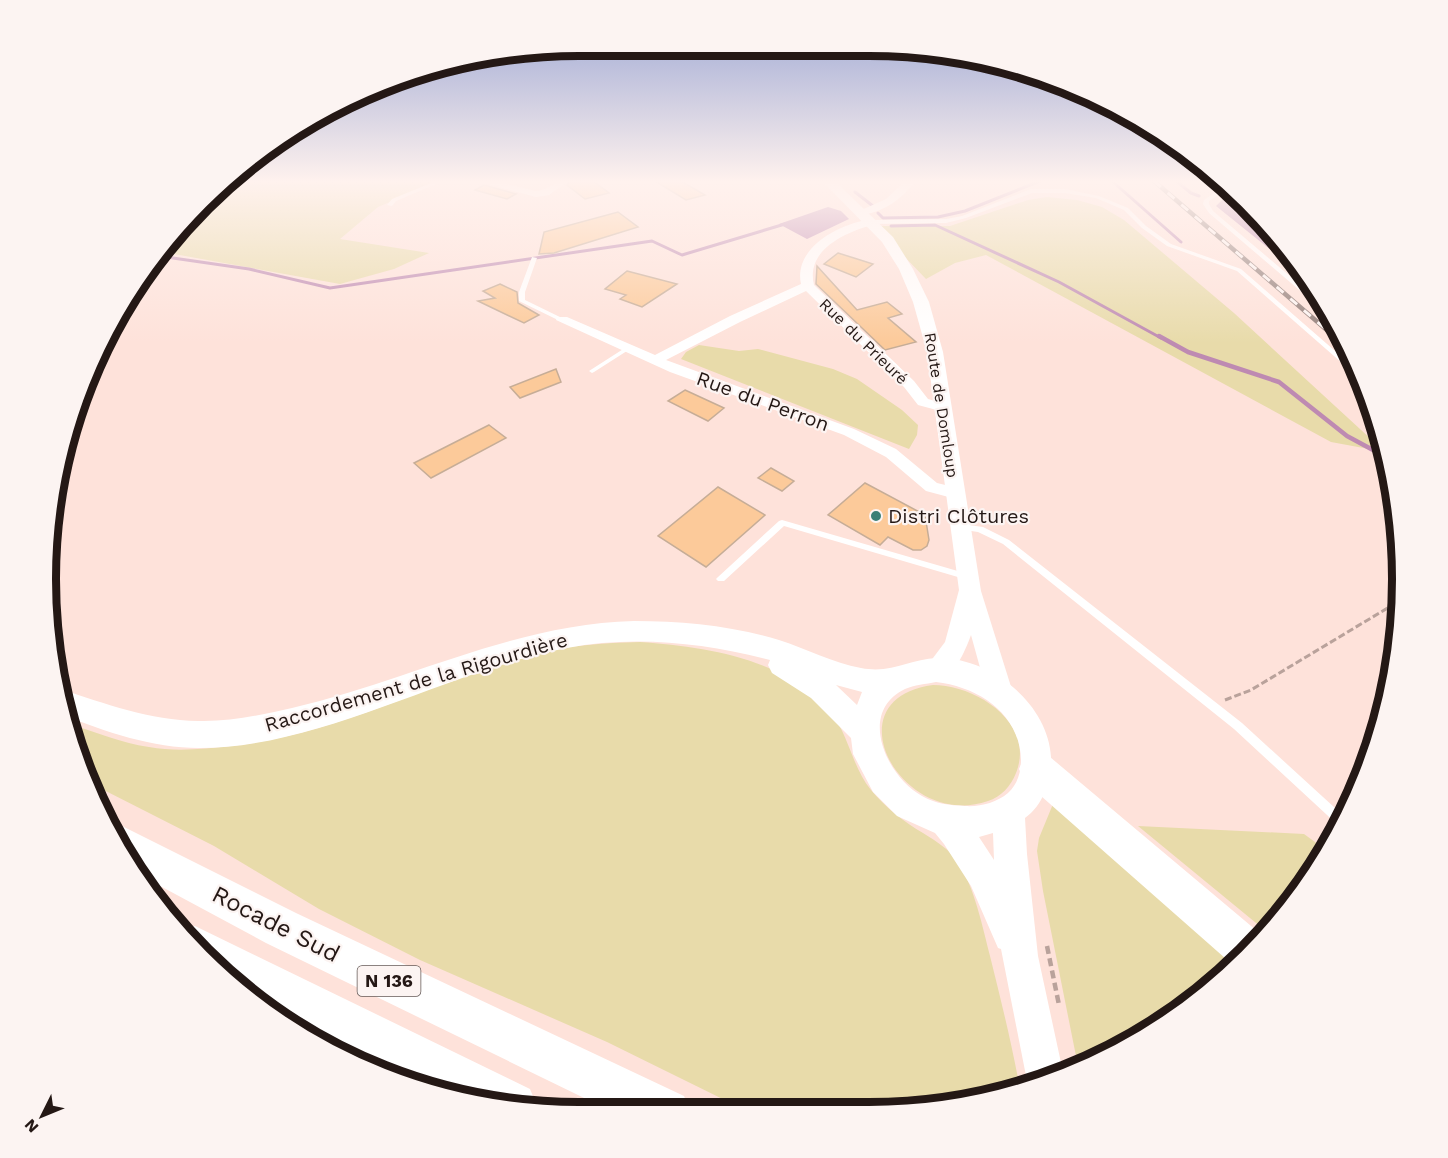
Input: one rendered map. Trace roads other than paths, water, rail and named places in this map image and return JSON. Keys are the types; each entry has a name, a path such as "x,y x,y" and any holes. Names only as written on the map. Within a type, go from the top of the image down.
{"highway":[{"path":"1037,769 1242,946"},
{"name":"Rocade Sud","path":"132,850 281,928 645,1102"},
{"name":"N 136","path":"220,960 487,1094"}],"main road":[{"name":"Raccordement de la Rigourdière","path":"71,704 138,725 189,734 216,734 283,723 320,714 494,657 568,637 609,633 654,632 701,636 778,651 856,680 890,682"},
{"name":"Raccordement de la Rigourdière","path":"739,643 806,678 835,701 863,730"},
{"path":"936,670 969,676 1000,693 1019,711 1032,733 1038,757 1035,779 1025,798 998,818 972,823 944,820 914,809 889,790 872,767 864,742 863,730 865,718 874,698 890,682 911,673 936,670"},
{"path":"1009,812 1010,854 1020,956 1044,1072"},
{"path":"944,820 960,835 980,867 1020,956"}],"street":[{"name":"Rue du Prieuré","path":"841,235 817,250 807,264 805,274 808,286 909,384 923,402 944,408"},
{"name":"Route de Domloup","path":"881,235 901,261 921,302 933,339 969,584 1000,693"},
{"path":"656,360 735,319 808,286"},
{"name":"Rue du Perron","path":"562,320 760,401 865,438 891,453 932,487 956,493"},
{"name":"Route de Domloup","path":"936,670 946,662 960,636 969,584"}],"lane":[{"path":"1155,235 1169,245 1239,270 1347,364"},
{"path":"1238,235 1308,295"},
{"path":"534,258 522,292 522,301 562,320"},
{"path":"592,371 628,348"},
{"path":"721,579 782,523 969,584"},
{"path":"961,527 980,529 1006,542 1212,705 1265,750 1336,816"}],"waterway":[{"path":"166,257 249,269 330,288 652,241 682,255 748,235"},
{"path":"957,235 1059,282 1161,338"},
{"path":"1173,235 1181,242"},
{"path":"1159,336 1188,352 1279,382 1347,436 1377,452"}],"railway":[{"path":"1217,235 1332,334"}],"place":[{"name":"Distri Clôtures","path":"876,516"}]}
